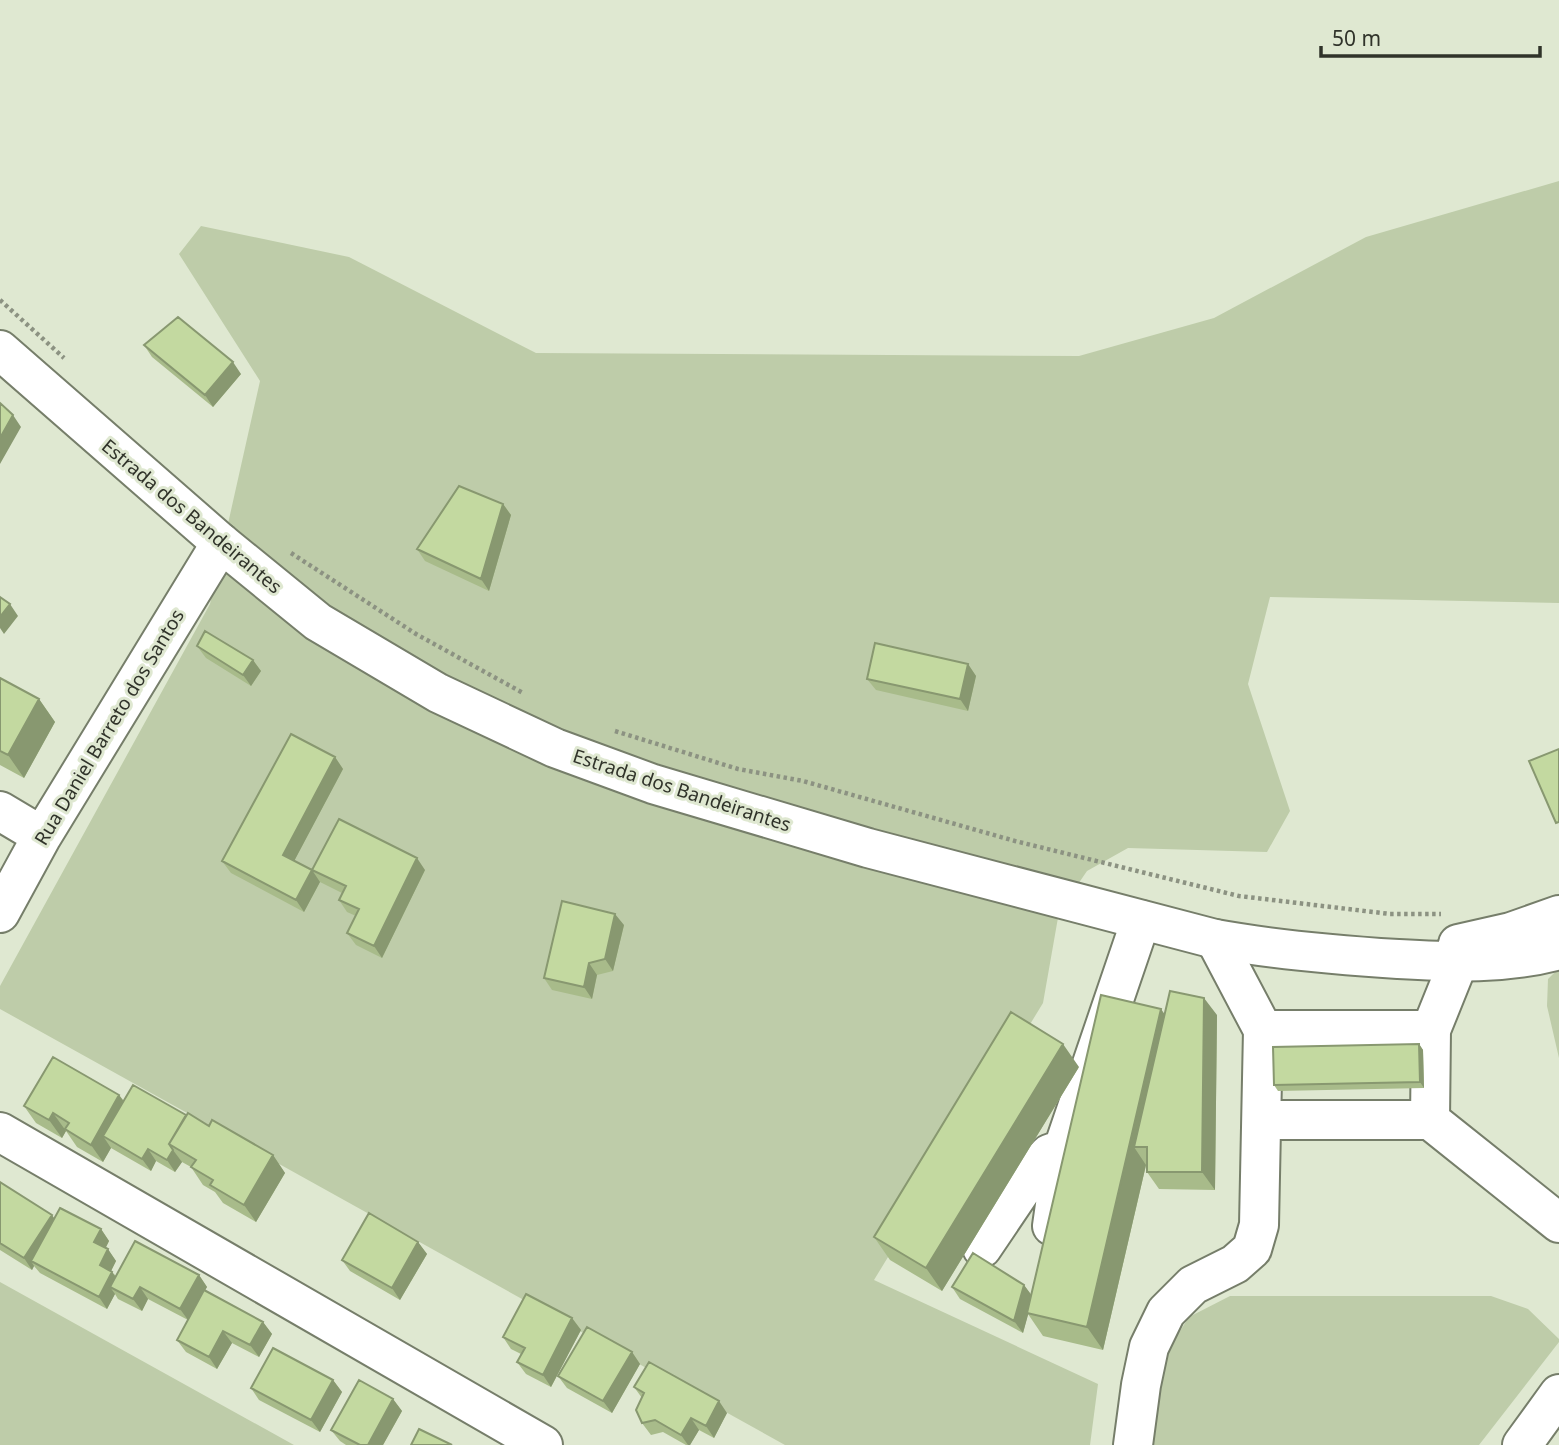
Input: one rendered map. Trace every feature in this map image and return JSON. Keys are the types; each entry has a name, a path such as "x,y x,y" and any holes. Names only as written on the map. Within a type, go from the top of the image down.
{"main road":[{"name":"Estrada dos Bandeirantes","path":"0,350 221,543 318,622 438,693 555,748 653,784 867,848 1215,939 1336,956 1458,963 1500,961 1559,950"},
{"name":"Rua Daniel Barreto dos Santos","path":"0,913 42,836 221,543"},
{"path":"0,811 42,836"},
{"name":"Estrada dos Bandeirantes","path":"1398,958 1511,932 1559,915"},
{"path":"1047,1260 1063,1149 1141,920"},
{"path":"1133,1445 1140,1385 1149,1347 1166,1312 1193,1285 1235,1264 1252,1248 1259,1225 1263,1030 1215,939"},
{"path":"1430,1120 1431,1030 1458,963"},
{"path":"1263,1030 1431,1030"},
{"path":"1262,1120 1430,1120 1559,1223"},
{"path":"0,1132 543,1445"},
{"path":"982,1248 1036,1168 1049,1154 1063,1149"},
{"path":"1522,1445 1559,1394"}],"path":[{"path":"0,300 66,359"},
{"path":"287,551 416,635 529,696"},
{"path":"614,731 738,769 803,781 1015,841 1240,896 1390,914 1445,914"}],"green space":[{"path":"1559,181 1559,603 1270,597 1248,684 1290,811 1267,852 1128,848 1087,871 1059,912 1043,1003 874,1280 1098,1384 1090,1445 785,1445 0,1009 0,986 210,604 260,381 179,254 201,226 349,257 536,353 1079,356 1214,318 1366,237"},
{"path":"1559,968 1559,1058 1547,1006 1548,979"},
{"path":"0,1282 294,1445 0,1445"},
{"path":"1230,1296 1491,1296 1528,1309 1559,1342 1479,1445 1144,1445 1160,1362 1189,1317"}],"building":[{"path":"178,317 233,362 205,395 144,345"},
{"path":"0,403 13,415 0,438"},
{"path":"459,486 503,504 481,579 417,549"},
{"path":"0,597 10,604 0,617"},
{"path":"205,631 253,660 243,675 197,646"},
{"path":"875,643 968,664 960,699 867,679"},
{"path":"0,678 39,699 8,755 0,751"},
{"path":"291,734 335,757 283,855 312,870 296,900 222,861"},
{"path":"1559,749 1559,822 1556,823 1529,761"},
{"path":"339,819 417,858 374,946 347,933 359,909 339,900 346,886 312,870"},
{"path":"562,901 615,914 605,959 589,963 584,987 544,978"},
{"path":"1170,991 1204,998 1202,1172 1147,1172 1147,1147 1134,1147"},
{"path":"1101,995 1161,1009 1087,1327 1027,1313"},
{"path":"1011,1012 1063,1044 926,1268 874,1237"},
{"path":"1419,1044 1420,1082 1274,1085 1273,1047"},
{"path":"53,1057 119,1095 91,1145 65,1129 69,1123 53,1113 49,1120 24,1106"},
{"path":"133,1085 186,1115 169,1144 173,1150 167,1160 148,1149 142,1159 103,1136"},
{"path":"188,1113 209,1126 212,1120 273,1155 244,1205 210,1185 213,1180 191,1167 196,1160 169,1144"},
{"path":"0,1182 52,1215 24,1258 0,1243"},
{"path":"60,1208 101,1229 94,1242 108,1249 100,1265 112,1272 99,1297 31,1261"},
{"path":"369,1213 418,1242 392,1288 342,1260"},
{"path":"135,1241 199,1275 180,1309 140,1287 133,1299 110,1287"},
{"path":"973,1253 1024,1285 1014,1321 952,1287"},
{"path":"204,1290 263,1322 250,1345 223,1331 209,1357 177,1340"},
{"path":"526,1294 572,1318 543,1375 517,1362 525,1348 503,1337"},
{"path":"587,1327 632,1352 603,1401 558,1376"},
{"path":"273,1348 333,1380 311,1420 251,1388"},
{"path":"649,1362 719,1401 706,1426 691,1418 681,1435 655,1420 642,1423 636,1410 644,1393 634,1387"},
{"path":"359,1380 393,1399 368,1445 360,1445 331,1430"},
{"path":"419,1429 452,1445 411,1445"}]}
